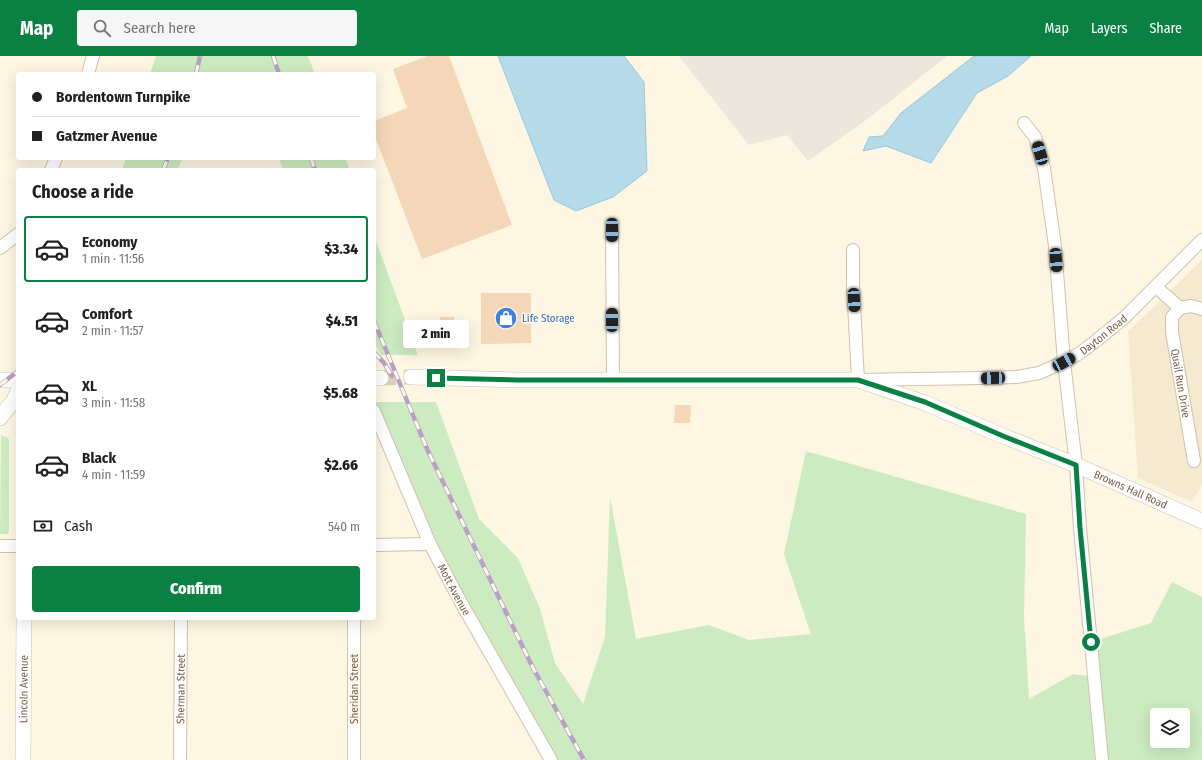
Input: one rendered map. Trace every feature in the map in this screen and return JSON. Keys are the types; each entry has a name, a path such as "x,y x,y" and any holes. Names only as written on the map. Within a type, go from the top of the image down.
{"street":[{"path":"89,72 93,56"},
{"path":"1024,123 1035,137 1044,168 1055,246 1064,362 1076,465 1080,528 1102,760"},
{"path":"612,230 612,380"},
{"path":"0,248 16,236"},
{"name":"Dayton Road","path":"858,380 1016,377 1040,373 1080,353 1124,318 1202,240"},
{"path":"853,250 853,285 858,380"},
{"path":"1156,287 1180,308 1191,306 1202,309"},
{"name":"Quail Run Drive","path":"1180,308 1172,317 1172,332 1194,461"},
{"name":"Browns Hall Road","path":"411,378 517,380 858,380 925,402 1003,436 1076,465 1202,522"},
{"path":"0,380 16,380"},
{"path":"0,418 16,396"},
{"name":"Mott Avenue","path":"376,416 430,544 459,599 551,760"},
{"path":"376,545 430,544"},
{"path":"0,546 16,546"},
{"name":"Lincoln Avenue","path":"23,760 24,620"},
{"name":"Sherman Street","path":"180,760 181,620"},
{"name":"Sheridan Street","path":"354,620 354,760"}],"shaded area":[{"path":"679,56 947,56 865,121 808,161 787,135 749,145"},
{"path":"1202,260 1202,485 1192,502 1138,478 1128,332"}],"green space":[{"path":"156,56 308,56 314,72 151,72"},
{"path":"125,160 182,160 178,168 123,168"},
{"path":"280,160 346,160 349,168 282,168"},
{"path":"376,241 418,355 381,355 376,346"},
{"path":"376,402 436,402 479,519 518,558 540,609 555,663 583,704 605,637 610,497 636,639 709,625 749,640 811,634 784,554 806,451 1026,514 1024,618 1029,699 1073,674 1094,677 1091,642 1151,623 1172,582 1202,597 1202,760 548,760 430,541"},
{"path":"1,435 9,440 9,532 7,534 0,534"}],"water":[{"path":"498,56 624,56 644,82 647,171 613,197 576,211 554,200"},
{"path":"974,56 1031,56 1008,76 977,93 931,163 886,146 863,151 869,137 883,136 901,113"}],"building":[{"path":"427,56 449,56 512,225 422,259 376,139 376,120 407,108 393,69"},
{"name":"Life Storage","path":"481,293 531,293 531,343 481,344"},
{"path":"440,317 454,317 453,342 440,342"},
{"path":"675,405 691,405 690,423 674,423"}],"tunnel":[{"path":"381,378 411,377"}],"railway":[{"path":"196,72 200,56"},
{"path":"273,56 278,72"},
{"path":"164,168 167,160"},
{"path":"312,160 314,168"},
{"path":"376,326 427,449 532,666 584,760"},
{"path":"376,354 384,363 392,376"},
{"path":"0,385 16,373"}],"place":[{"name":"Life Storage","path":"506,318"}],"route":[{"path":"436,378 517,380 858,380 925,402 1003,436 1076,465 1080,528 1091,642"}]}
